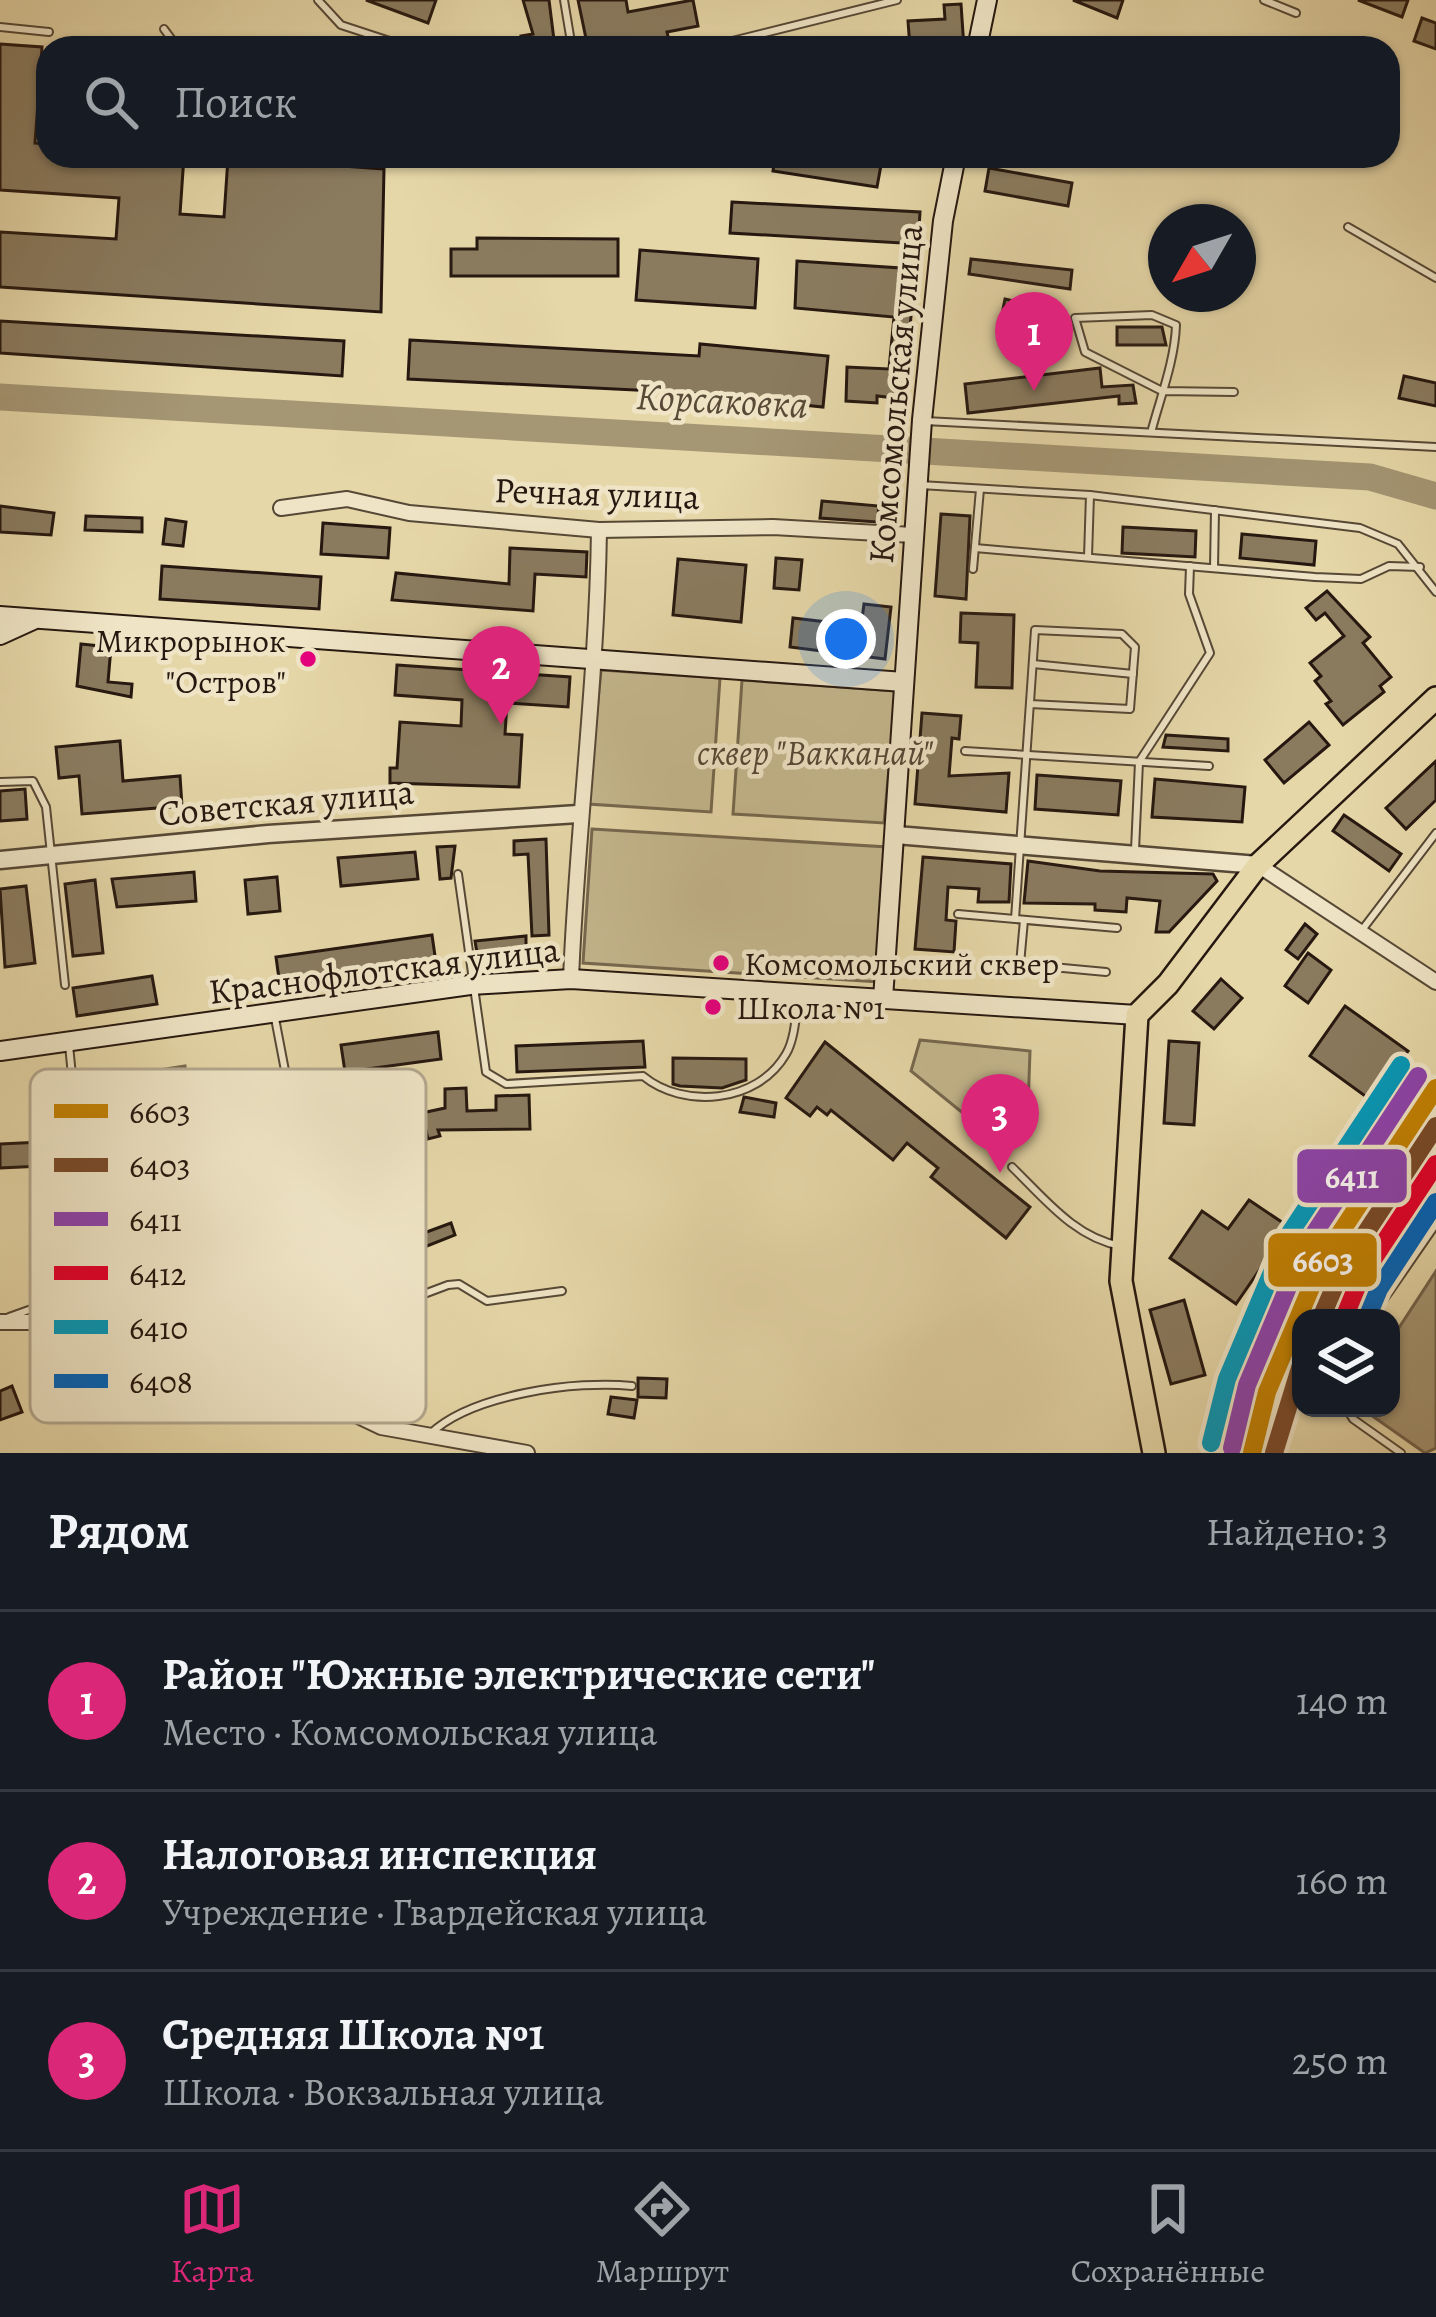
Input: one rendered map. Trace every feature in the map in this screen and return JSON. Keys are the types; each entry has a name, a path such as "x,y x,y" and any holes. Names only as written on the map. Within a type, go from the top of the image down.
{"main road":[{"path":"980,36 987,0"},
{"name":"Комсомольская улица","path":"883,999 921,427 943,221 954,168"},
{"path":"0,616 904,682"},
{"path":"0,635 38,618"},
{"path":"1154,1453 1124,1317 1137,1015 1168,984 1258,865 1436,698"},
{"name":"Краснофлотская улица","path":"0,1051 69,1045 470,985 571,980 1137,1015"}],"street":[{"name":"Речная улица","path":"280,508 346,499 409,513 599,530 773,527 913,535"},
{"path":"571,980 578,814 597,660 599,530"},
{"name":"Советская улица","path":"0,860 268,834 578,814"},
{"path":"896,835 1258,865 1436,982"},
{"path":"0,1321 30,1322"},
{"path":"373,1423 527,1453"}],"lane":[{"path":"318,0 341,25 374,36"},
{"path":"564,0 570,36"},
{"path":"752,36 897,0"},
{"path":"1264,0 1296,14"},
{"path":"0,27 49,32"},
{"path":"164,29 169,36"},
{"path":"1348,227 1436,278"},
{"path":"1152,430 1162,391 1176,325 1152,315 1075,318 1084,352 1162,391 1234,392"},
{"path":"921,427 1152,430 1436,447"},
{"path":"917,477 980,489 1090,495 1360,528 1398,544 1436,592"},
{"path":"974,568 980,489"},
{"path":"1088,558 1090,495"},
{"path":"1214,568 1215,510"},
{"path":"975,548 1361,579 1389,566 1420,567"},
{"path":"1134,854 1139,763 1210,653 1190,594 1190,566"},
{"path":"1030,704 1130,709 1135,647 1122,634 1034,630 1020,845 1020,964 1106,972"},
{"path":"1033,664 1133,674"},
{"path":"965,751 1209,766"},
{"path":"0,782 33,781 46,807 65,985"},
{"path":"1360,933 1436,833"},
{"path":"458,874 470,985 486,1072 506,1084 643,1076 663,1093 728,1097 758,1083 787,1054 798,994"},
{"path":"958,914 1118,928"},
{"path":"274,1013 285,1069"},
{"path":"69,1045 71,1069"},
{"path":"1012,1167 1064,1218 1100,1242 1124,1246"},
{"path":"1377,1309 1436,1224"},
{"path":"426,1295 459,1284 487,1301 562,1291"},
{"path":"0,1321 30,1310"},
{"path":"429,1435 470,1412 573,1382 632,1386"},
{"path":"1352,1417 1401,1453"}],"green space":[{"path":"601,670 720,678 711,812 588,804"},
{"name":"сквер \"Вакканай\"","path":"742,680 896,691 884,823 733,814"},
{"name":"Комсомольский сквер","path":"592,829 887,847 878,982 583,963"},
{"path":"920,1040 1030,1051 1027,1137 996,1140 911,1071"}],"shaded area":[{"path":"1436,1271 1436,1448 1425,1453 1374,1417 1400,1417 1400,1326"}],"building":[{"path":"366,0 436,0 428,23"},
{"path":"523,0 549,0 554,36 521,36 533,34"},
{"path":"578,0 626,0 628,12 693,0 698,26 667,32 668,36 586,36"},
{"path":"1073,0 1123,0 1117,18"},
{"path":"1358,0 1408,0 1402,17"},
{"path":"961,4 963,36 909,36 908,21 945,19 944,5"},
{"path":"1422,18 1436,23 1436,49 1414,41"},
{"path":"0,44 36,47 36,168 183,168 180,214 224,217 227,168 384,169 381,312 0,287 0,232 116,239 119,198 0,190"},
{"path":"773,168 880,168 877,187"},
{"path":"989,168 1072,183 1068,206 985,191"},
{"path":"732,202 920,212 918,244 730,233"},
{"path":"477,238 618,239 618,276 451,276 451,249 477,249"},
{"path":"640,250 758,259 755,308 636,300"},
{"path":"971,259 1072,270 1070,289 969,274"},
{"path":"797,261 915,269 904,399 877,396 877,403 846,401 847,367 889,369 894,317 795,308"},
{"path":"1005,299 1048,309 1044,329 1001,319"},
{"path":"0,321 344,341 342,376 0,353"},
{"path":"1117,327 1162,327 1166,345 1117,345"},
{"path":"410,340 699,356 700,344 828,356 823,407 676,392 408,379"},
{"path":"1100,368 1102,387 1133,385 1136,403 1119,404 1119,396 968,413 965,384"},
{"path":"1404,376 1436,383 1436,406 1399,398"},
{"path":"822,501 879,506 877,522 820,518"},
{"path":"0,506 54,513 51,535 0,532"},
{"path":"941,514 970,516 966,599 935,596"},
{"path":"86,516 142,518 142,532 85,530"},
{"path":"166,519 186,522 183,546 163,544"},
{"path":"323,523 390,528 388,558 321,554"},
{"path":"1123,527 1196,531 1195,557 1122,553"},
{"path":"1242,534 1316,541 1314,565 1240,558"},
{"path":"510,548 587,552 586,577 535,574 533,611 392,600 396,573 509,584"},
{"path":"776,558 802,560 799,590 774,588"},
{"path":"678,559 746,565 741,622 673,615"},
{"path":"162,566 321,577 319,609 160,599"},
{"path":"1327,591 1370,637 1363,643 1391,677 1380,686 1384,692 1343,725 1326,704 1331,701 1315,681 1321,676 1310,663 1344,636 1325,613 1316,620 1306,608"},
{"path":"864,604 891,607 885,659 790,647 793,618 861,626"},
{"path":"961,613 1014,615 1012,688 976,687 978,643 960,642"},
{"path":"81,644 111,647 108,682 132,684 131,697 77,686"},
{"path":"397,665 570,677 568,707 507,703 505,734 522,735 519,787 390,783 390,768 397,768 400,722 461,726 462,700 395,695"},
{"path":"922,713 961,716 959,739 952,738 949,776 1009,773 1006,812 915,804"},
{"path":"1309,722 1329,745 1284,783 1265,760"},
{"path":"1166,735 1228,739 1228,751 1163,747"},
{"path":"120,741 123,781 180,776 182,806 82,814 79,776 59,778 56,747"},
{"path":"1436,761 1436,800 1406,829 1386,808"},
{"path":"1037,775 1121,781 1118,815 1035,809"},
{"path":"1155,779 1245,787 1242,822 1152,817"},
{"path":"25,789 27,819 0,821 0,791"},
{"path":"1344,815 1401,854 1389,871 1333,831"},
{"path":"546,839 549,935 532,936 528,854 514,855 514,841"},
{"path":"455,846 451,878 440,879 437,847"},
{"path":"415,852 418,879 341,886 338,858"},
{"path":"923,857 1011,864 1009,902 978,902 979,889 948,887 946,920 956,921 954,952 915,949"},
{"path":"1028,861 1100,871 1213,874 1217,881 1169,932 1156,932 1160,901 1127,898 1126,912 1095,910 1095,904 1024,903"},
{"path":"194,872 196,901 117,907 112,879"},
{"path":"277,877 280,911 248,914 245,880"},
{"path":"95,880 103,953 73,956 65,884"},
{"path":"26,886 35,963 5,967 0,889"},
{"path":"1305,924 1317,934 1298,959 1286,950"},
{"path":"432,935 436,963 280,986 276,957"},
{"path":"526,936 526,950 477,953 475,941"},
{"path":"1308,953 1331,970 1308,1003 1285,986"},
{"path":"152,976 157,1004 77,1016 73,988"},
{"path":"1221,979 1242,998 1214,1029 1193,1011"},
{"path":"1345,1006 1408,1051 1372,1101 1310,1056"},
{"path":"438,1032 441,1059 345,1069 341,1045"},
{"path":"643,1041 645,1067 517,1072 516,1046"},
{"path":"1169,1041 1199,1043 1194,1125 1164,1123"},
{"path":"825,1042 1030,1207 1006,1238 931,1177 938,1168 907,1143 893,1160 831,1110 827,1115 817,1107 810,1116 786,1098"},
{"path":"673,1058 746,1059 746,1080 722,1088 673,1084"},
{"path":"466,1088 467,1111 496,1110 496,1096 529,1095 530,1129 438,1130 440,1136 428,1139 426,1112 445,1108 445,1089"},
{"path":"744,1097 776,1103 774,1117 740,1112"},
{"path":"30,1143 30,1167 0,1168 0,1144"},
{"path":"1249,1200 1289,1227 1236,1304 1170,1258 1202,1211 1228,1229"},
{"path":"451,1223 455,1235 426,1246 426,1232"},
{"path":"1184,1300 1205,1375 1171,1384 1150,1310"},
{"path":"638,1378 667,1379 666,1398 638,1397"},
{"path":"12,1386 22,1412 0,1420 0,1391"},
{"path":"611,1397 637,1400 634,1418 608,1414"}],"waterway":[{"name":"Корсаковка","path":"0,397 1370,477 1436,496"}],"transit line":[{"name":"6410","path":"1211,1443 1227,1379 1286,1239 1401,1065"},
{"name":"6411","path":"1232,1448 1247,1385 1304,1249 1418,1076"},
{"name":"6603","path":"1252,1453 1267,1392 1323,1259 1436,1088"},
{"name":"6403","path":"1325,1309 1342,1269 1436,1126"},
{"name":"6412","path":"1348,1309 1360,1279 1436,1164"},
{"name":"6408","path":"1371,1309 1436,1202"},
{"name":"6403","path":"1274,1453 1292,1394"}],"place":[{"name":"Район \"Южные электрические сети\"","path":"1034,391"},
{"name":"Микрорынок \"Остров\"","path":"308,659"},
{"name":"Налоговая инспекция","path":"501,725"},
{"name":"Комсомольский сквер","path":"721,963"},
{"name":"Школа №1","path":"713,1007"},
{"name":"Средняя Школа №1","path":"1000,1173"}]}
